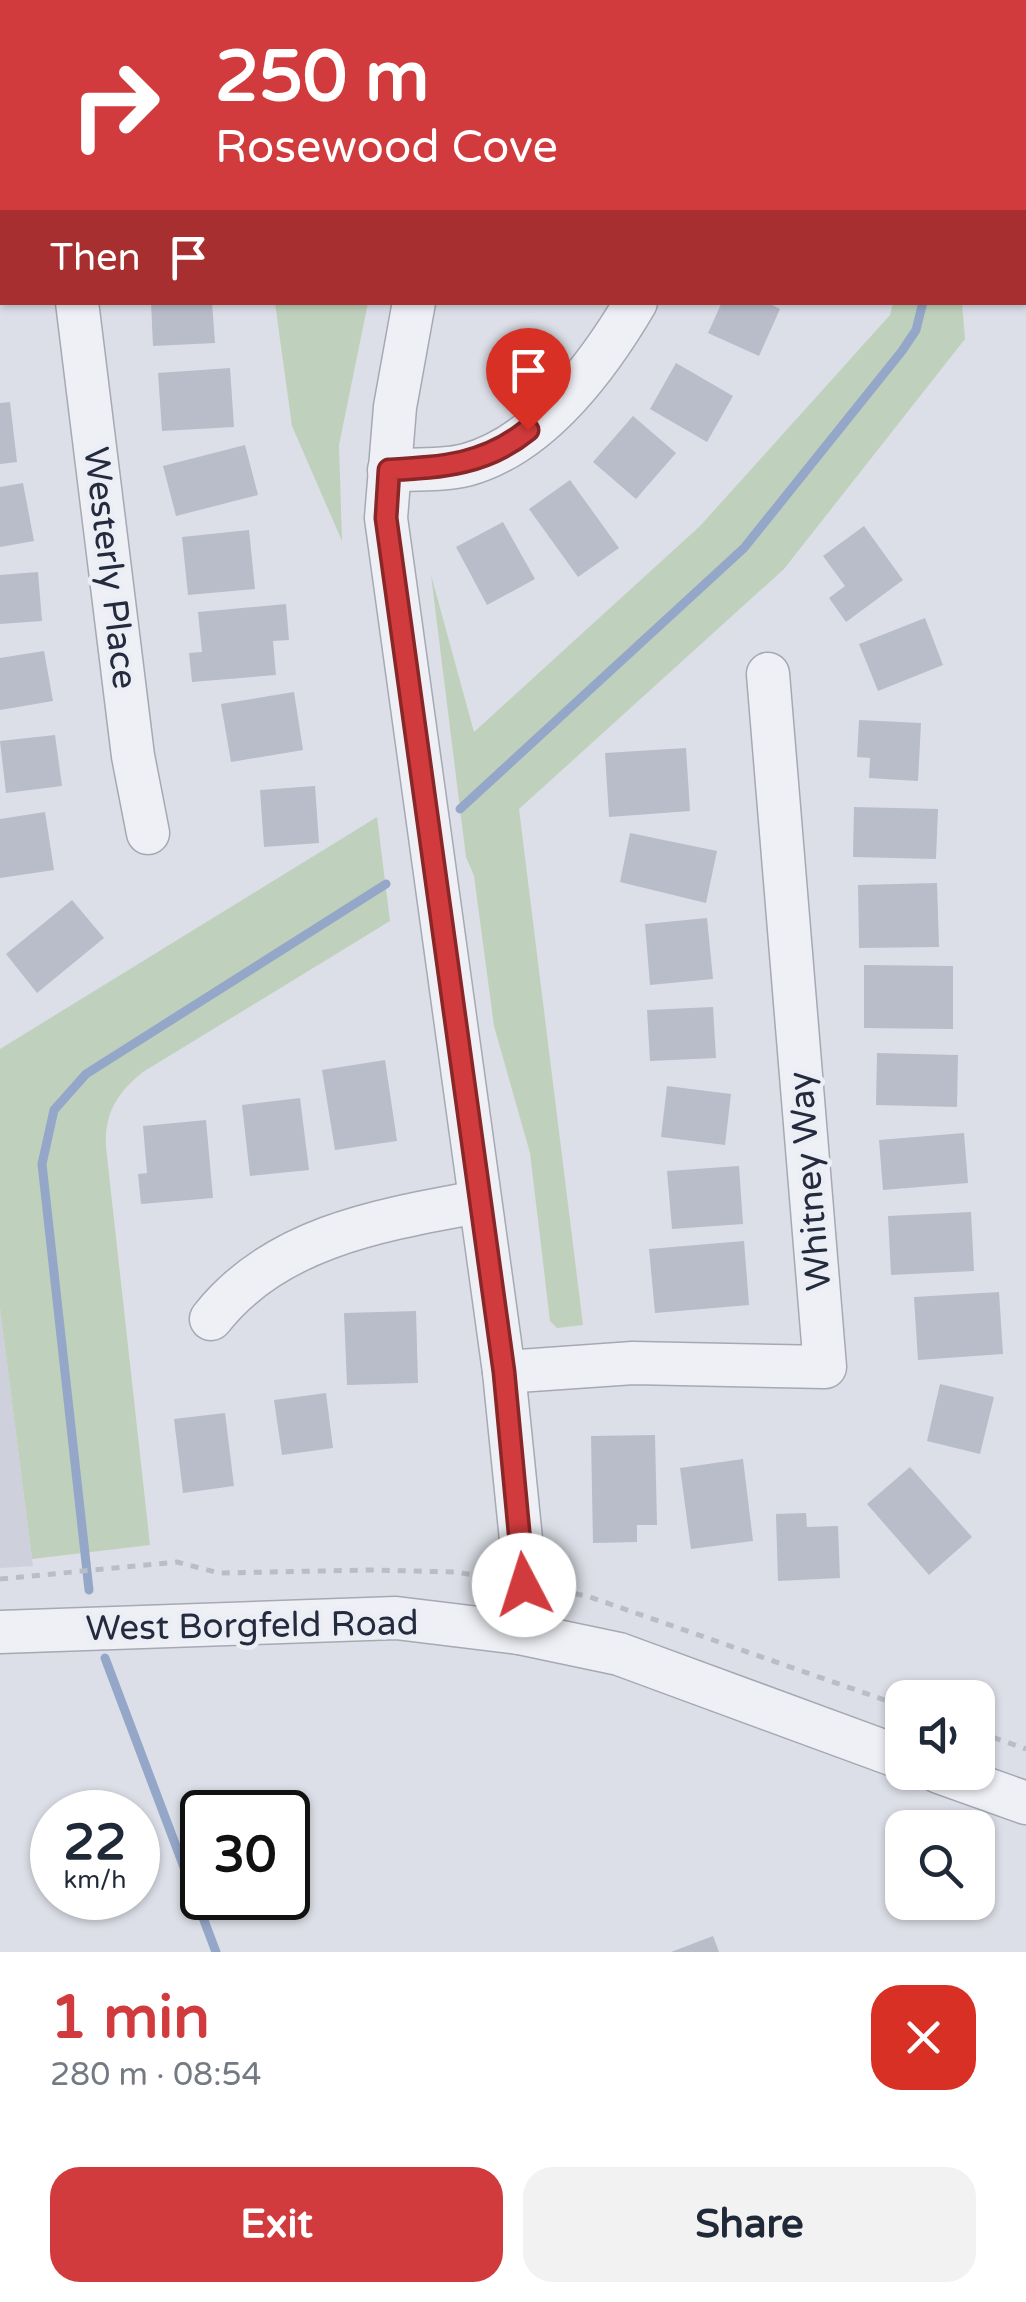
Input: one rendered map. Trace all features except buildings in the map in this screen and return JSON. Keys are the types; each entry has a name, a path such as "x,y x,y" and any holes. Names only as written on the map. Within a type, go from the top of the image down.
{"street":[{"name":"Westerly Place","path":"77,305 133,756 148,833"},
{"path":"413,305 395,407 386,518 504,1372 524,1570 518,1633"},
{"path":"389,470 466,465 508,447 549,414 634,305"},
{"name":"Whitney Way","path":"504,1372 632,1364 826,1368 768,674"},
{"path":"211,1320 233,1291 276,1259 373,1222 478,1202"},
{"name":"West Borgfeld Road","path":"0,1632 396,1618 518,1633 619,1654 885,1752"},
{"path":"990,1790 1026,1803"}],"path":[{"path":"0,1579 125,1570"},
{"path":"995,1738 1026,1749"}],"shaded area":[{"path":"0,1308 32,1559 33,1566 0,1568"}],"green space":[{"path":"275,305 368,305 339,445 342,541 292,426"},
{"path":"892,305 962,305 965,339 784,569 519,809 583,1325 557,1328 550,1321 530,1153 494,1026 474,876 466,857 431,575 474,732 700,526 890,315"},
{"path":"377,817 390,921 143,1072 114,1104 107,1124 106,1147 150,1545 32,1559 0,1308 0,1049"}],"waterway":[{"path":"460,809 744,548 902,351 916,330 922,305"},
{"path":"89,1590 42,1164 54,1110 86,1074 386,884"},
{"path":"105,1658 216,1952"}],"route":[{"path":"524,1585 504,1372 386,518 389,470 466,465 508,447 528,430"}]}
